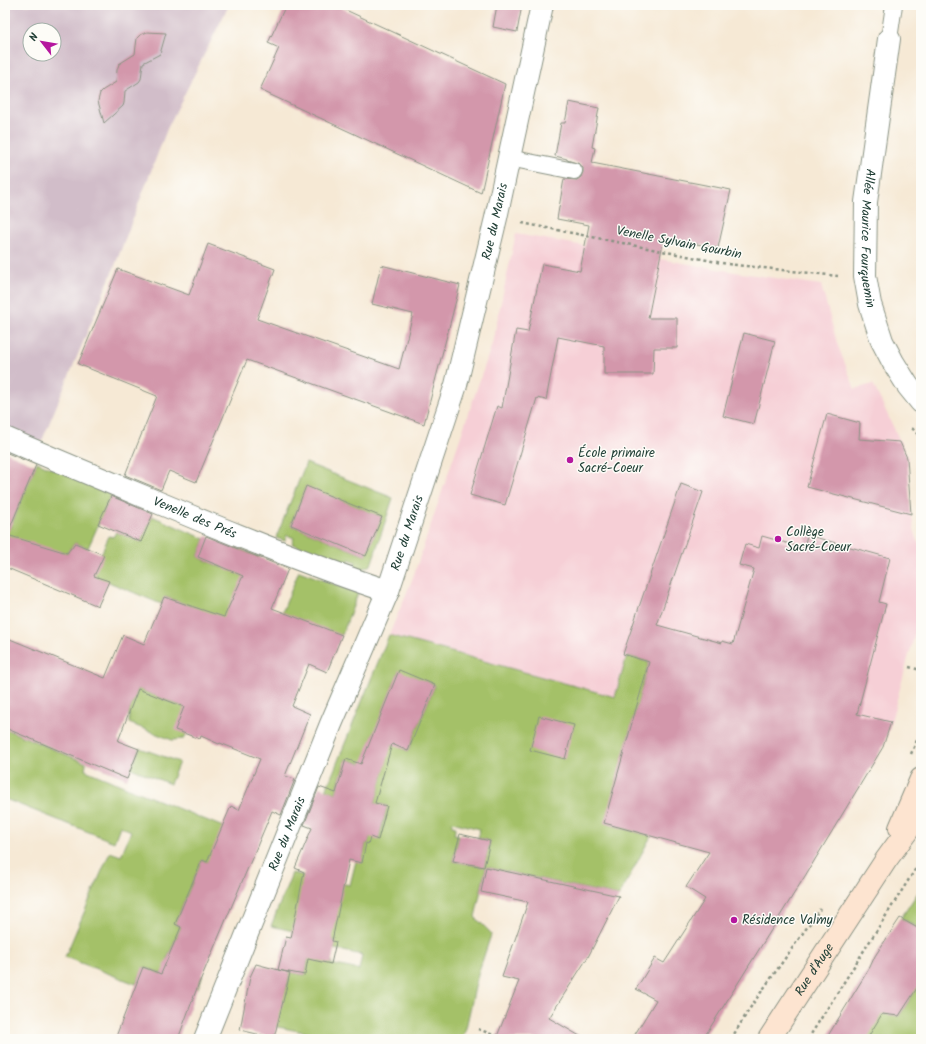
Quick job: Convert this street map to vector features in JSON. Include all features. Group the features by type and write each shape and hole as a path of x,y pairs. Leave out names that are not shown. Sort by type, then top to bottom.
{"main road":[{"name":"Rue d'Auge","path":"886,860 921,779"},
{"name":"Rue d'Auge","path":"769,1039 886,860 921,812"}],"street":[{"name":"Rue du Marais","path":"205,1039 331,724 388,591 456,385 509,158 542,5"},
{"name":"Allée Maurice Fourquemin","path":"889,39 866,202 865,276 870,304 882,341 904,380 921,402"},
{"name":"Venelle des Prés","path":"5,438 268,547 388,591"}],"lane":[{"path":"889,39 894,5"},
{"path":"509,158 574,171"}],"path":[{"name":"Venelle Sylvain Gourbin","path":"518,222 727,264 839,276"},
{"path":"909,667 921,670"},
{"path":"808,1039 921,860"},
{"path":"731,1039 752,1005 821,908"},
{"path":"478,1029 504,1039"}],"shaded area":[{"path":"5,5 229,5 167,129 114,268 41,443 5,435"},
{"path":"516,234 735,272 821,285 838,346 855,389 873,384 908,458 910,508 914,529 921,550 921,611 887,736 627,656 616,697 389,635 412,580 492,344"}],"green space":[{"path":"37,462 112,494 88,548 75,543 67,553 5,540 5,526 10,528"},
{"path":"306,463 393,498 371,565 359,570 354,568 356,562 349,559 347,565 292,544 294,538 287,535 285,541 276,538","holes":["306,487 382,517 366,556 291,525"]},
{"path":"152,516 205,539 198,557 223,568 233,546 260,557 247,587 223,620 165,597 161,604 92,575 109,536 113,537 116,532 141,542"},
{"path":"299,571 358,593 342,635 273,635"},
{"path":"389,635 615,697 627,656 649,662 605,823 651,836 619,896 486,867 475,917 490,932 491,935 478,974 466,1028 462,1039 324,1039 324,1036 268,1025 287,987 290,972 305,975 309,956 332,961 331,964 359,970 362,955 334,949 336,941 271,926 292,873 350,885 356,861 362,862 366,843 368,844 370,836 379,839 387,806 375,803 384,770 346,759 336,793 326,790","holes":["399,671 435,685 408,751 373,736","452,822 480,829 478,838 490,841 484,867 453,861 459,835 454,834 456,827 452,826"]},
{"path":"138,689 184,707 187,733 184,739 172,740 129,723 129,712"},
{"path":"5,729 86,763 85,770 240,834 207,862 202,860 175,924 181,927 167,959 203,975 198,988 144,967 136,984 65,957 110,852 121,856 131,831 120,826 114,842 5,799"},
{"path":"140,748 179,762 170,784 131,768"},
{"path":"921,888 921,930 901,918"},
{"path":"921,972 921,1039 867,1039 872,1012 899,1016 912,996"}],"building":[{"path":"286,5 335,5 505,84 481,193 260,90 279,48 268,43"},
{"path":"497,5 522,5 517,32 493,27"},
{"path":"147,32 166,33 160,54 143,63 141,79 125,91 123,106 104,123 98,101 100,93 116,82 119,64 135,54 137,38"},
{"path":"569,102 599,108 592,147 595,148 592,163 731,190 718,248 664,238 648,318 677,318 677,348 654,348 653,374 604,374 604,346 558,337 546,400 537,398 505,505 470,495 497,406 502,408 516,330 528,332 542,264 580,271 589,225 557,219 564,179 577,180 581,177 583,172 583,168 580,164 555,156 561,123 565,123"},
{"path":"208,244 275,269 257,319 399,369 413,314 372,304 381,265 460,285 424,424 247,360 196,482 169,471 161,490 125,475 157,396 78,364 118,269 189,295"},
{"path":"744,333 775,341 754,424 723,416"},
{"path":"827,414 860,423 859,439 900,442 907,458 911,514 807,487"},
{"path":"5,452 36,465 7,535 67,553 75,543 104,555 94,576 109,581 98,606 5,567"},
{"path":"681,484 703,492 657,625 722,643 722,641 733,644 754,569 739,565 745,544 759,548 762,536 804,548 807,535 890,558 879,602 886,604 857,714 891,722 883,747 805,876 703,1039 632,1039 656,1000 636,989 655,958 664,963 705,899 686,887 709,852 604,823 649,662 623,654"},
{"path":"306,486 382,517 366,556 291,525"},
{"path":"111,496 153,514 141,542 98,524"},
{"path":"206,536 288,569 272,608 342,635 327,672 309,664 292,706 310,714 285,776 295,779 281,815 272,811 197,988 178,1039 115,1039 143,967 161,974 181,927 175,924 202,860 207,862 231,806 239,810 260,759 201,736 200,739 175,730 184,707 138,689 118,741 139,749 127,779 5,728 5,637 105,678 123,635 144,644 164,597 224,617 243,576 198,557"},
{"path":"399,670 435,685 408,751 392,744 375,803 387,806 378,840 370,837 368,844 366,843 362,863 349,860 332,941 336,942 331,964 308,959 305,975 278,970 286,937 291,938 304,872 295,868 312,828 304,825 319,787 336,793 346,759 361,764"},
{"path":"539,716 574,725 565,759 530,750"},
{"path":"460,834 490,841 484,867 453,861"},
{"path":"486,867 619,896 588,957 549,1018 585,1039 496,1039 519,981 502,977 528,902 481,892"},
{"path":"900,918 921,930 921,982 899,1016 882,1014 867,1039 826,1039 870,967 875,956"},
{"path":"256,964 290,973 274,1038 240,1030 250,977"}],"place":[{"name":"École primaire Sacré-Coeur","path":"570,460"},
{"name":"Collège Sacré-Coeur","path":"778,539"},
{"name":"Résidence Valmy","path":"734,920"}]}
